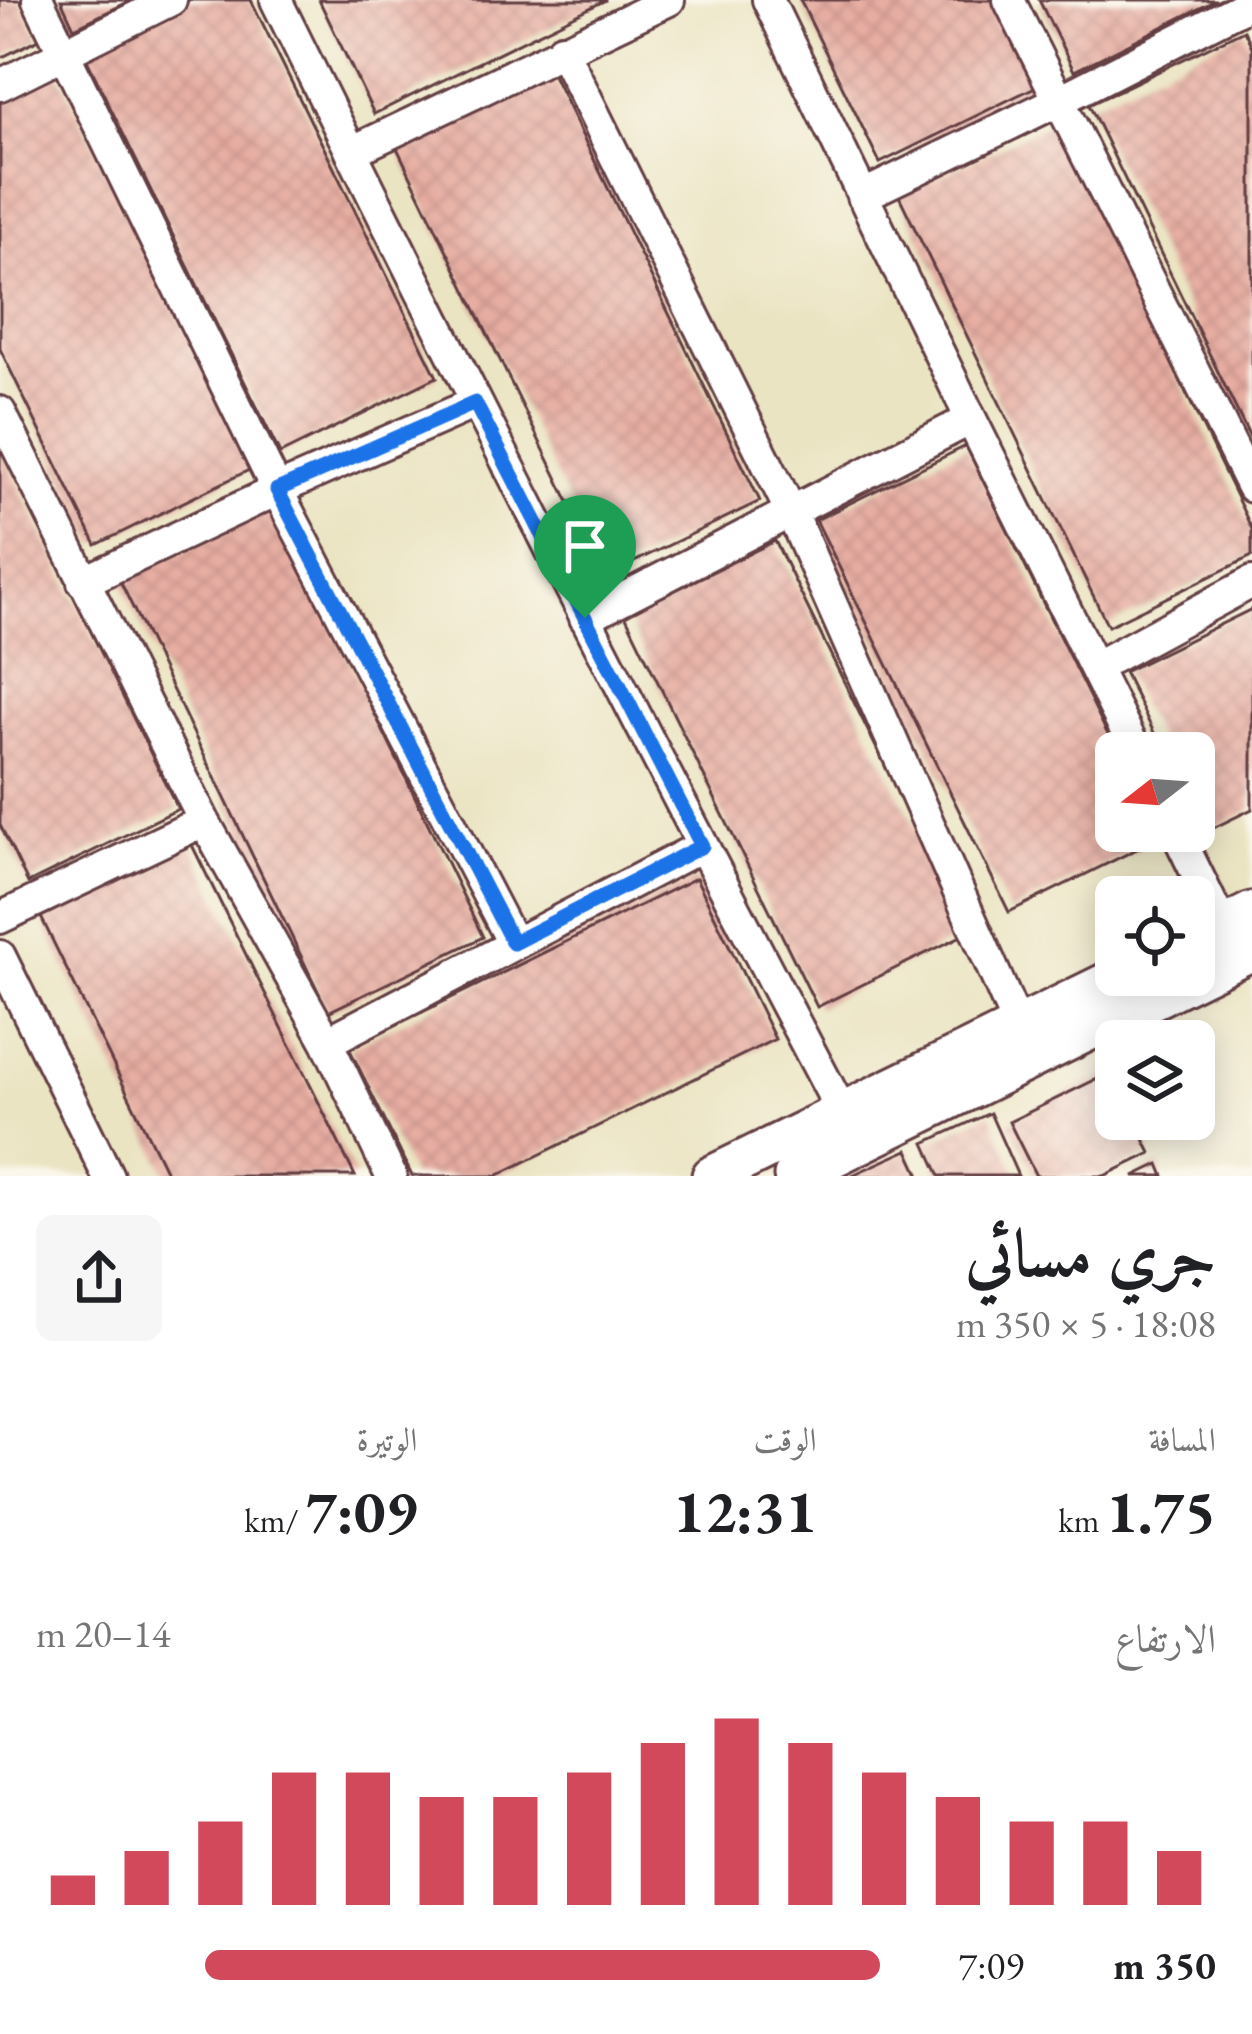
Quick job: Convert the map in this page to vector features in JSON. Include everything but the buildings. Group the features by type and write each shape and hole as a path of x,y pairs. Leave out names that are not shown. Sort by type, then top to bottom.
{"street":[{"path":"38,0 277,490 513,943"},
{"path":"0,85 171,0"},
{"path":"276,0 475,403 842,1112"},
{"path":"351,152 669,0"},
{"path":"768,0 1127,732"},
{"path":"1009,0 1252,487"},
{"path":"862,196 1252,2"},
{"path":"562,49 790,512 1018,1026"},
{"path":"83,582 475,403"},
{"path":"0,412 204,821 327,1042 392,1176"},
{"path":"585,618 971,419"},
{"path":"1095,667 1252,582"},
{"path":"0,918 204,821"},
{"path":"327,1042 702,846"},
{"path":"794,1176 1230,932 1186,852"},
{"path":"0,956 108,1176"},
{"path":"712,1176 1095,989"}],"route":[{"path":"475,403 585,618 702,846 513,943 277,490 475,403"}]}
